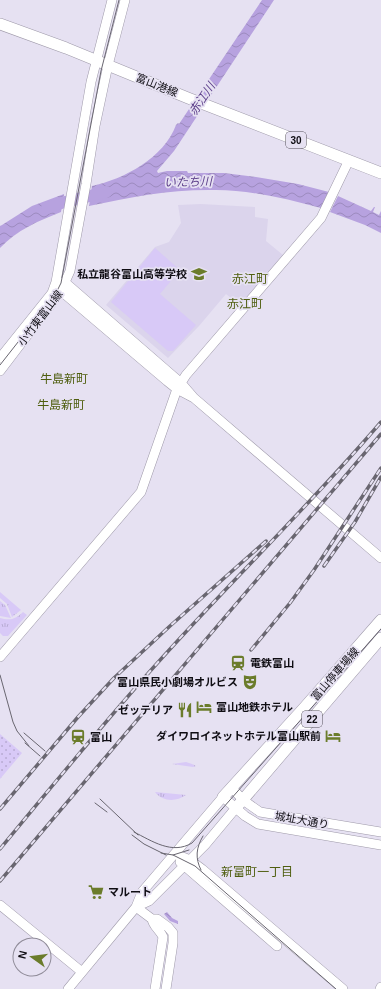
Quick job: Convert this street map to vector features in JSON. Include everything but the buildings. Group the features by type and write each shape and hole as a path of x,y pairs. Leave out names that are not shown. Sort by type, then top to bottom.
{"main road":[{"name":"富山港線","path":"0,24 381,173"},
{"name":"富山停車場線","path":"223,797 381,620"},
{"name":"富山停車場線","path":"235,809 381,638"}],"street":[{"name":"小竹東富山線","path":"0,358 52,293 61,286 67,217 72,187 96,61 112,0"},
{"name":"小竹東富山線","path":"0,371 61,286 70,271 95,126 108,65 125,0"},
{"path":"0,657 141,492 179,386 186,375 316,224 324,212 349,160"},
{"path":"61,286 381,558"},
{"name":"城址大通り","path":"232,788 243,800 260,812 381,832"},
{"path":"68,989 136,907 142,892 223,797 235,809 248,819 258,824 381,845"},
{"path":"136,907 149,901 205,845 235,809"},
{"path":"175,854 277,946"},
{"path":"186,863 208,874 343,989"},
{"path":"0,905 82,972"},
{"path":"136,907 152,919 156,918 173,933 174,937 166,989"},
{"path":"152,919 153,924 160,930 164,937 155,989"}],"shaded area":[{"name":"私立龍谷富山高等学校","path":"201,204 255,207 255,217 268,219 266,241 283,255 241,304 237,303 226,294 199,326 168,358 106,305 155,247 169,242 181,223 178,205"}],"green space":[{"path":"155,248 180,270 160,294 196,325 173,351 168,351 111,302"},
{"path":"0,592 21,610 12,617 7,604 0,598"},
{"path":"0,601 5,605 11,618 0,616"},
{"path":"23,612 27,615 8,636 3,636 0,633 0,618 13,619"},
{"path":"0,734 22,753 0,779"},
{"path":"186,762 196,766 193,767 172,764"},
{"path":"155,792 186,795 178,799 170,800 162,798"}],"water":[{"name":"いたち川","path":"262,0 274,0 174,151 157,171 158,173 167,171 187,171 188,173 224,173 298,184 329,192 321,208 282,198 229,190 168,192 89,206 92,186 117,178 142,165 153,157 162,147"},
{"path":"64,194 61,212 21,231 0,248 0,226 32,206"},
{"path":"338,196 371,211 375,207 373,212 379,215 381,211 381,233 365,225 330,212"},
{"path":"167,912 172,918 178,921 178,924 170,921 164,914"}],"waterway":[{"name":"いたち川","path":"47,208 106,192"}],"tram line":[{"path":"0,365 55,295 61,283 101,71 119,0"},
{"path":"134,832 155,843 170,847 177,848 192,843 381,629"},
{"path":"0,675 13,722 17,731 29,746"},
{"path":"24,733 45,751"},
{"path":"25,743 40,756"},
{"path":"100,799 138,835"},
{"path":"95,803 107,812"},
{"path":"132,835 144,844 166,855"},
{"path":"201,870 197,853 203,836"},
{"path":"161,853 173,855 189,850"},
{"path":"173,855 195,866 336,989"}],"railway":[{"path":"0,849 99,729 140,682 300,512 381,422"},
{"path":"0,881 381,434"},
{"path":"251,650 290,603 314,570 381,468"},
{"path":"324,566 355,522 381,477"},
{"path":"0,809 78,717 114,678 266,541"}],"place":[{"name":"私立龍谷富山高等学校","path":"199,274"},
{"name":"電鉄富山","path":"238,663"},
{"name":"富山県民小劇場オルビス","path":"250,682"},
{"name":"富山地鉄ホテル","path":"204,707"},
{"name":"ゼッテリア","path":"185,710"},
{"name":"ダイワロイネットホテル富山駅前","path":"333,736"},
{"name":"富山","path":"78,737"},
{"name":"マルート","path":"96,892"}],"district":[{"name":"赤江町","path":"250,279"},
{"name":"赤江町","path":"245,304"},
{"name":"牛島新町","path":"64,379"},
{"name":"牛島新町","path":"61,405"},
{"name":"新富町一丁目","path":"257,872"}],"water label":[{"name":"赤江川","path":"202,99"}]}
